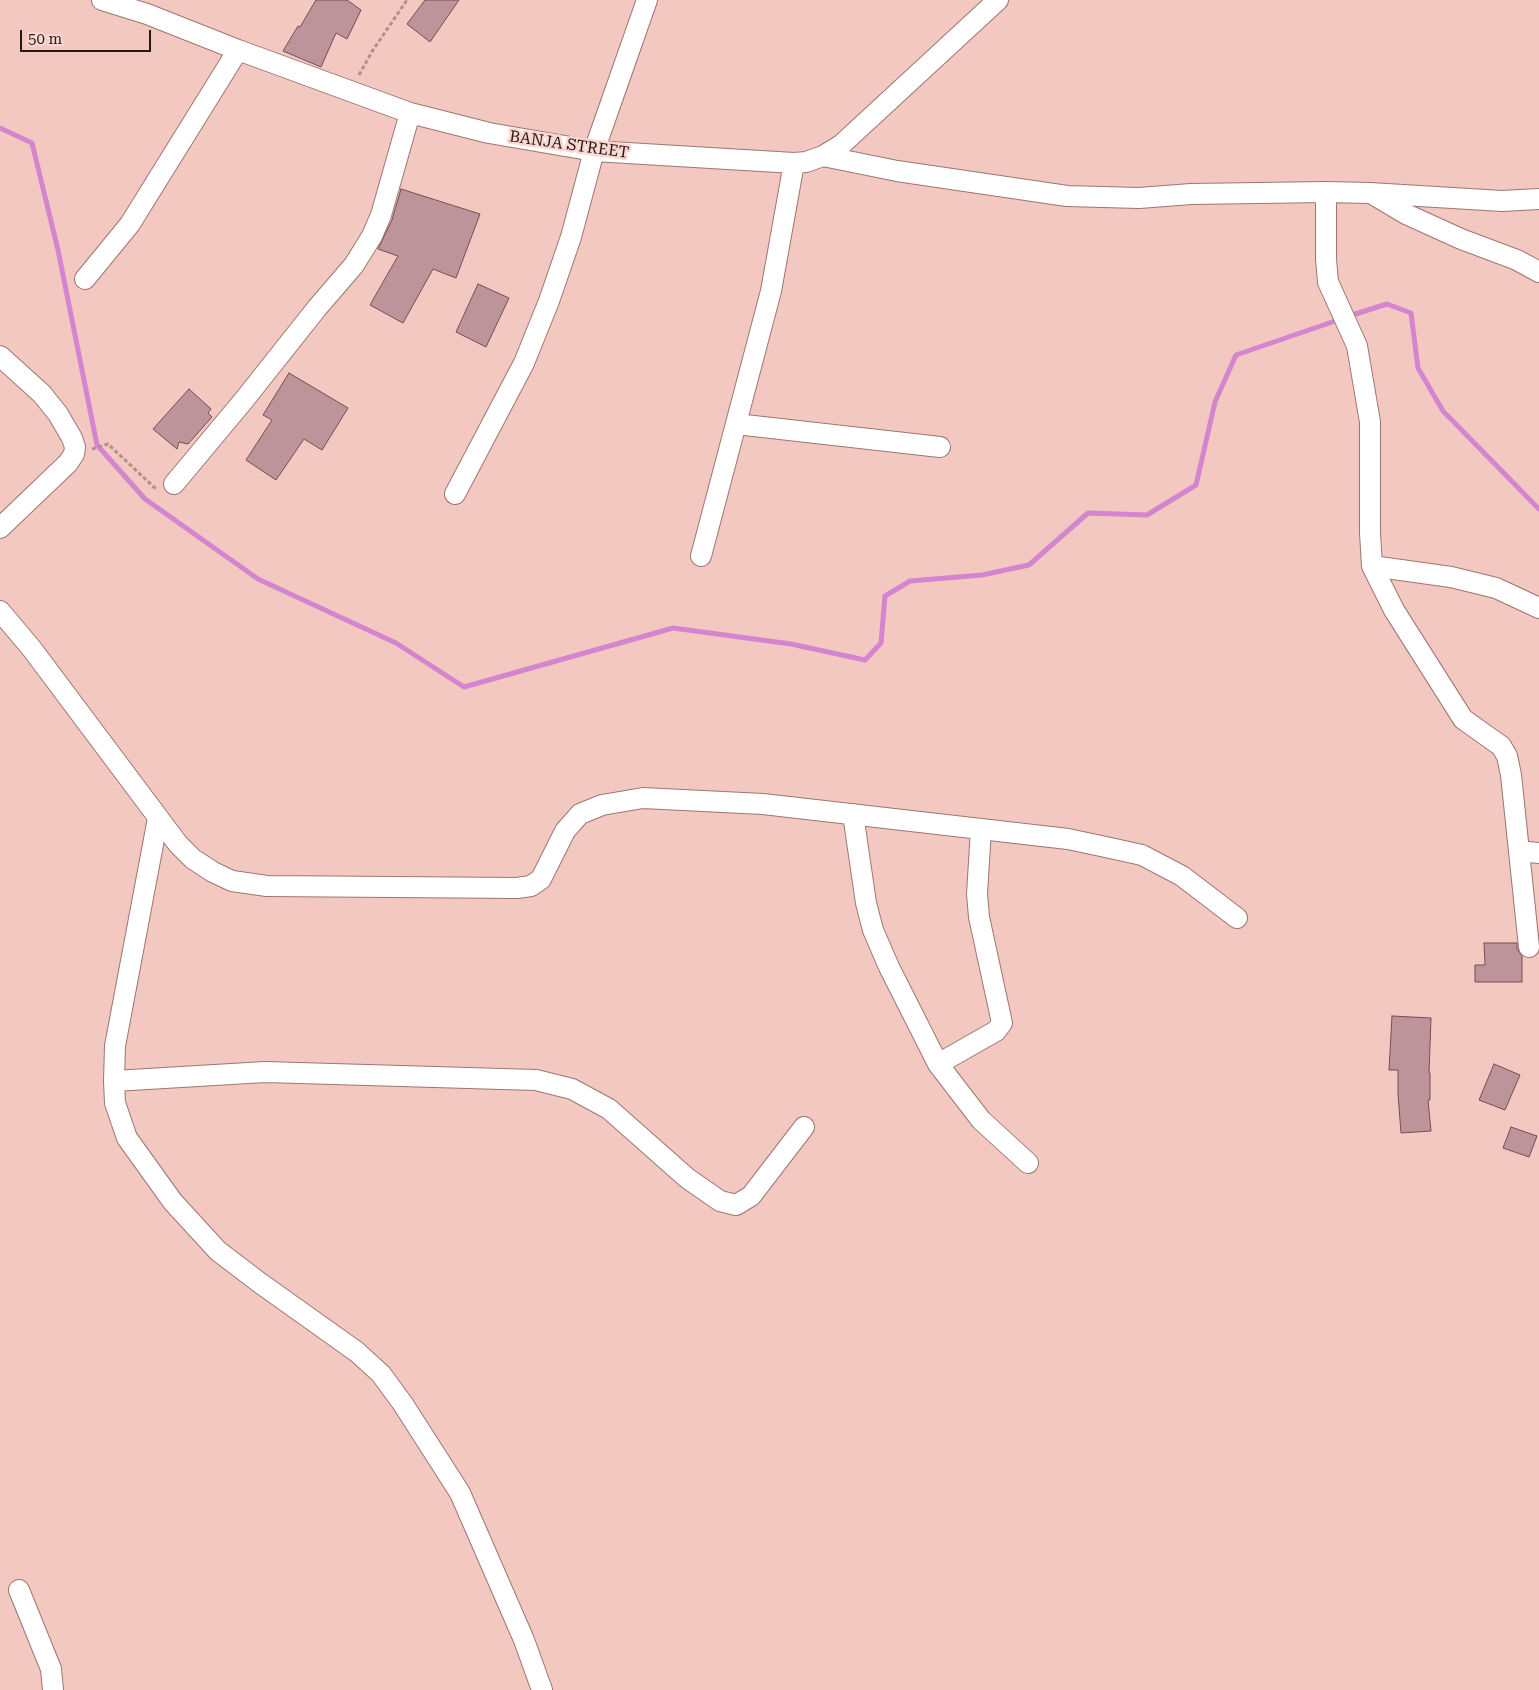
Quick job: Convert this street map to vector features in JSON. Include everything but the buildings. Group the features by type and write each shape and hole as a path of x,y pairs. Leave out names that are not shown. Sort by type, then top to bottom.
{"street":[{"name":"BANJA STREET","path":"102,0 147,14 238,50 410,113 489,133 594,151 794,163 806,162 823,156 841,145 998,0"},
{"path":"455,494 524,363 542,318 571,237 594,151 648,0"},
{"path":"85,279 130,224 238,50"},
{"path":"174,484 354,265 372,236 381,215 410,113"},
{"path":"823,156 897,171 1068,196 1139,198 1192,194 1326,192 1502,201 1539,199"},
{"path":"701,556 771,291 794,163"},
{"path":"1326,192 1328,282 1357,346 1370,422 1370,533 1372,566 1394,610 1464,719 1501,746 1507,756 1529,947"},
{"path":"1370,193 1406,214 1461,239 1517,260 1539,272"},
{"path":"0,356 42,394 58,414 72,438 74,447 74,454 68,463 0,528"},
{"path":"736,424 940,447"},
{"path":"1372,566 1451,577 1496,588 1539,608"},
{"path":"0,611 32,649 178,844 193,859 212,872 232,881 267,886 517,888 532,886 541,879 565,831 580,814 602,805 643,798 764,804 1068,839 1142,855 1182,876 1237,918"},
{"path":"853,814 866,903 873,930 889,967 938,1064 981,1120 1028,1163"},
{"path":"158,818 150,869 128,971 115,1046 115,1103 127,1138 173,1202 218,1251 357,1352 381,1374 403,1404 460,1493 524,1640 542,1690"},
{"path":"938,1064 996,1031 1002,1023 979,917 977,894 980,829"},
{"path":"1519,851 1539,854"},
{"path":"114,1081 265,1072 536,1080 572,1089 609,1109 687,1178 720,1201 736,1205 751,1196 804,1126"},
{"path":"19,1590 51,1669 53,1690"}],"path":[{"path":"350,91 373,50 407,0"},
{"path":"86,451 108,444 164,496 174,484"}],"waterway":[{"path":"0,128 32,143 58,250 97,445 145,499 258,579 396,643 464,687 673,628 791,644 865,660 881,643 885,596 910,581 982,575 1029,565 1088,513 1147,515 1196,485 1215,402 1236,355 1341,319"},
{"path":"1349,316 1387,304 1411,313 1418,368 1443,411 1539,509"}]}
